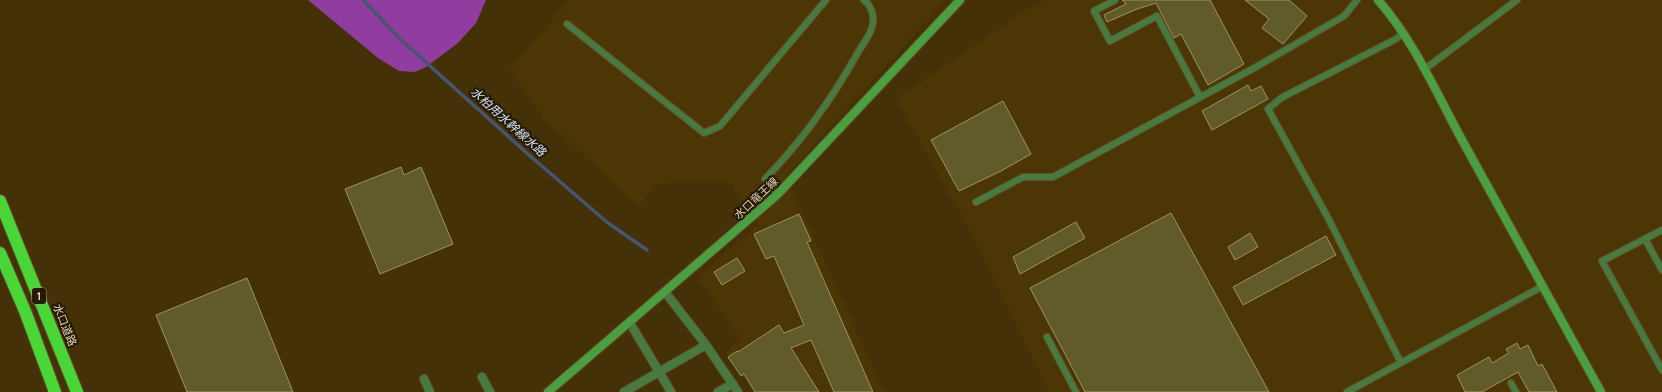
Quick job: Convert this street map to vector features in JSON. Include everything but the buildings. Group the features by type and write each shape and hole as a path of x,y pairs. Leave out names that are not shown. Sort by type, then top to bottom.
{"highway":[{"name":"水口道路","path":"0,201 77,392"},
{"name":"1","path":"0,253 25,311 55,392"}],"main road":[{"name":"水口竜王線","path":"548,392 777,195 960,0"},
{"path":"1378,0 1403,33 1424,69 1601,392"}],"street":[{"path":"665,292 706,344 738,392"},
{"path":"630,323 671,392"},
{"path":"624,392 706,344"},
{"path":"482,377 490,392"},
{"path":"424,379 430,392"},
{"path":"718,392 732,384"}],"lane":[{"path":"566,24 704,133 720,126 826,0"},
{"path":"777,195 765,179 791,152 808,128 851,65 872,27 874,14 867,2 864,0"},
{"path":"1115,0 1094,11 1110,41 1157,16 1200,97"},
{"path":"976,202 1023,177 1053,177 1344,16 1357,0"},
{"path":"1424,69 1517,0"},
{"path":"1401,362 1328,216 1268,109 1281,98 1396,39 1403,33"},
{"path":"1662,230 1602,261 1662,370"},
{"path":"1645,239 1662,270"},
{"path":"1347,392 1543,286"},
{"path":"1047,337 1076,392"},
{"path":"1511,382 1516,392"}],"shaded area":[{"path":"308,0 486,0 476,23 458,43 426,67 415,72 399,71 378,58"},
{"path":"569,0 946,0 786,176 884,392 754,392 726,352 740,339 698,277 759,224 730,183 692,181 657,184 639,206 544,119 509,70"},
{"path":"1044,0 1662,0 1662,392 1049,392 969,229 896,98 1031,7"}],"waterway":[{"name":"水柏用水幹線水路","path":"363,0 400,39 529,155 608,223 647,250"}]}
